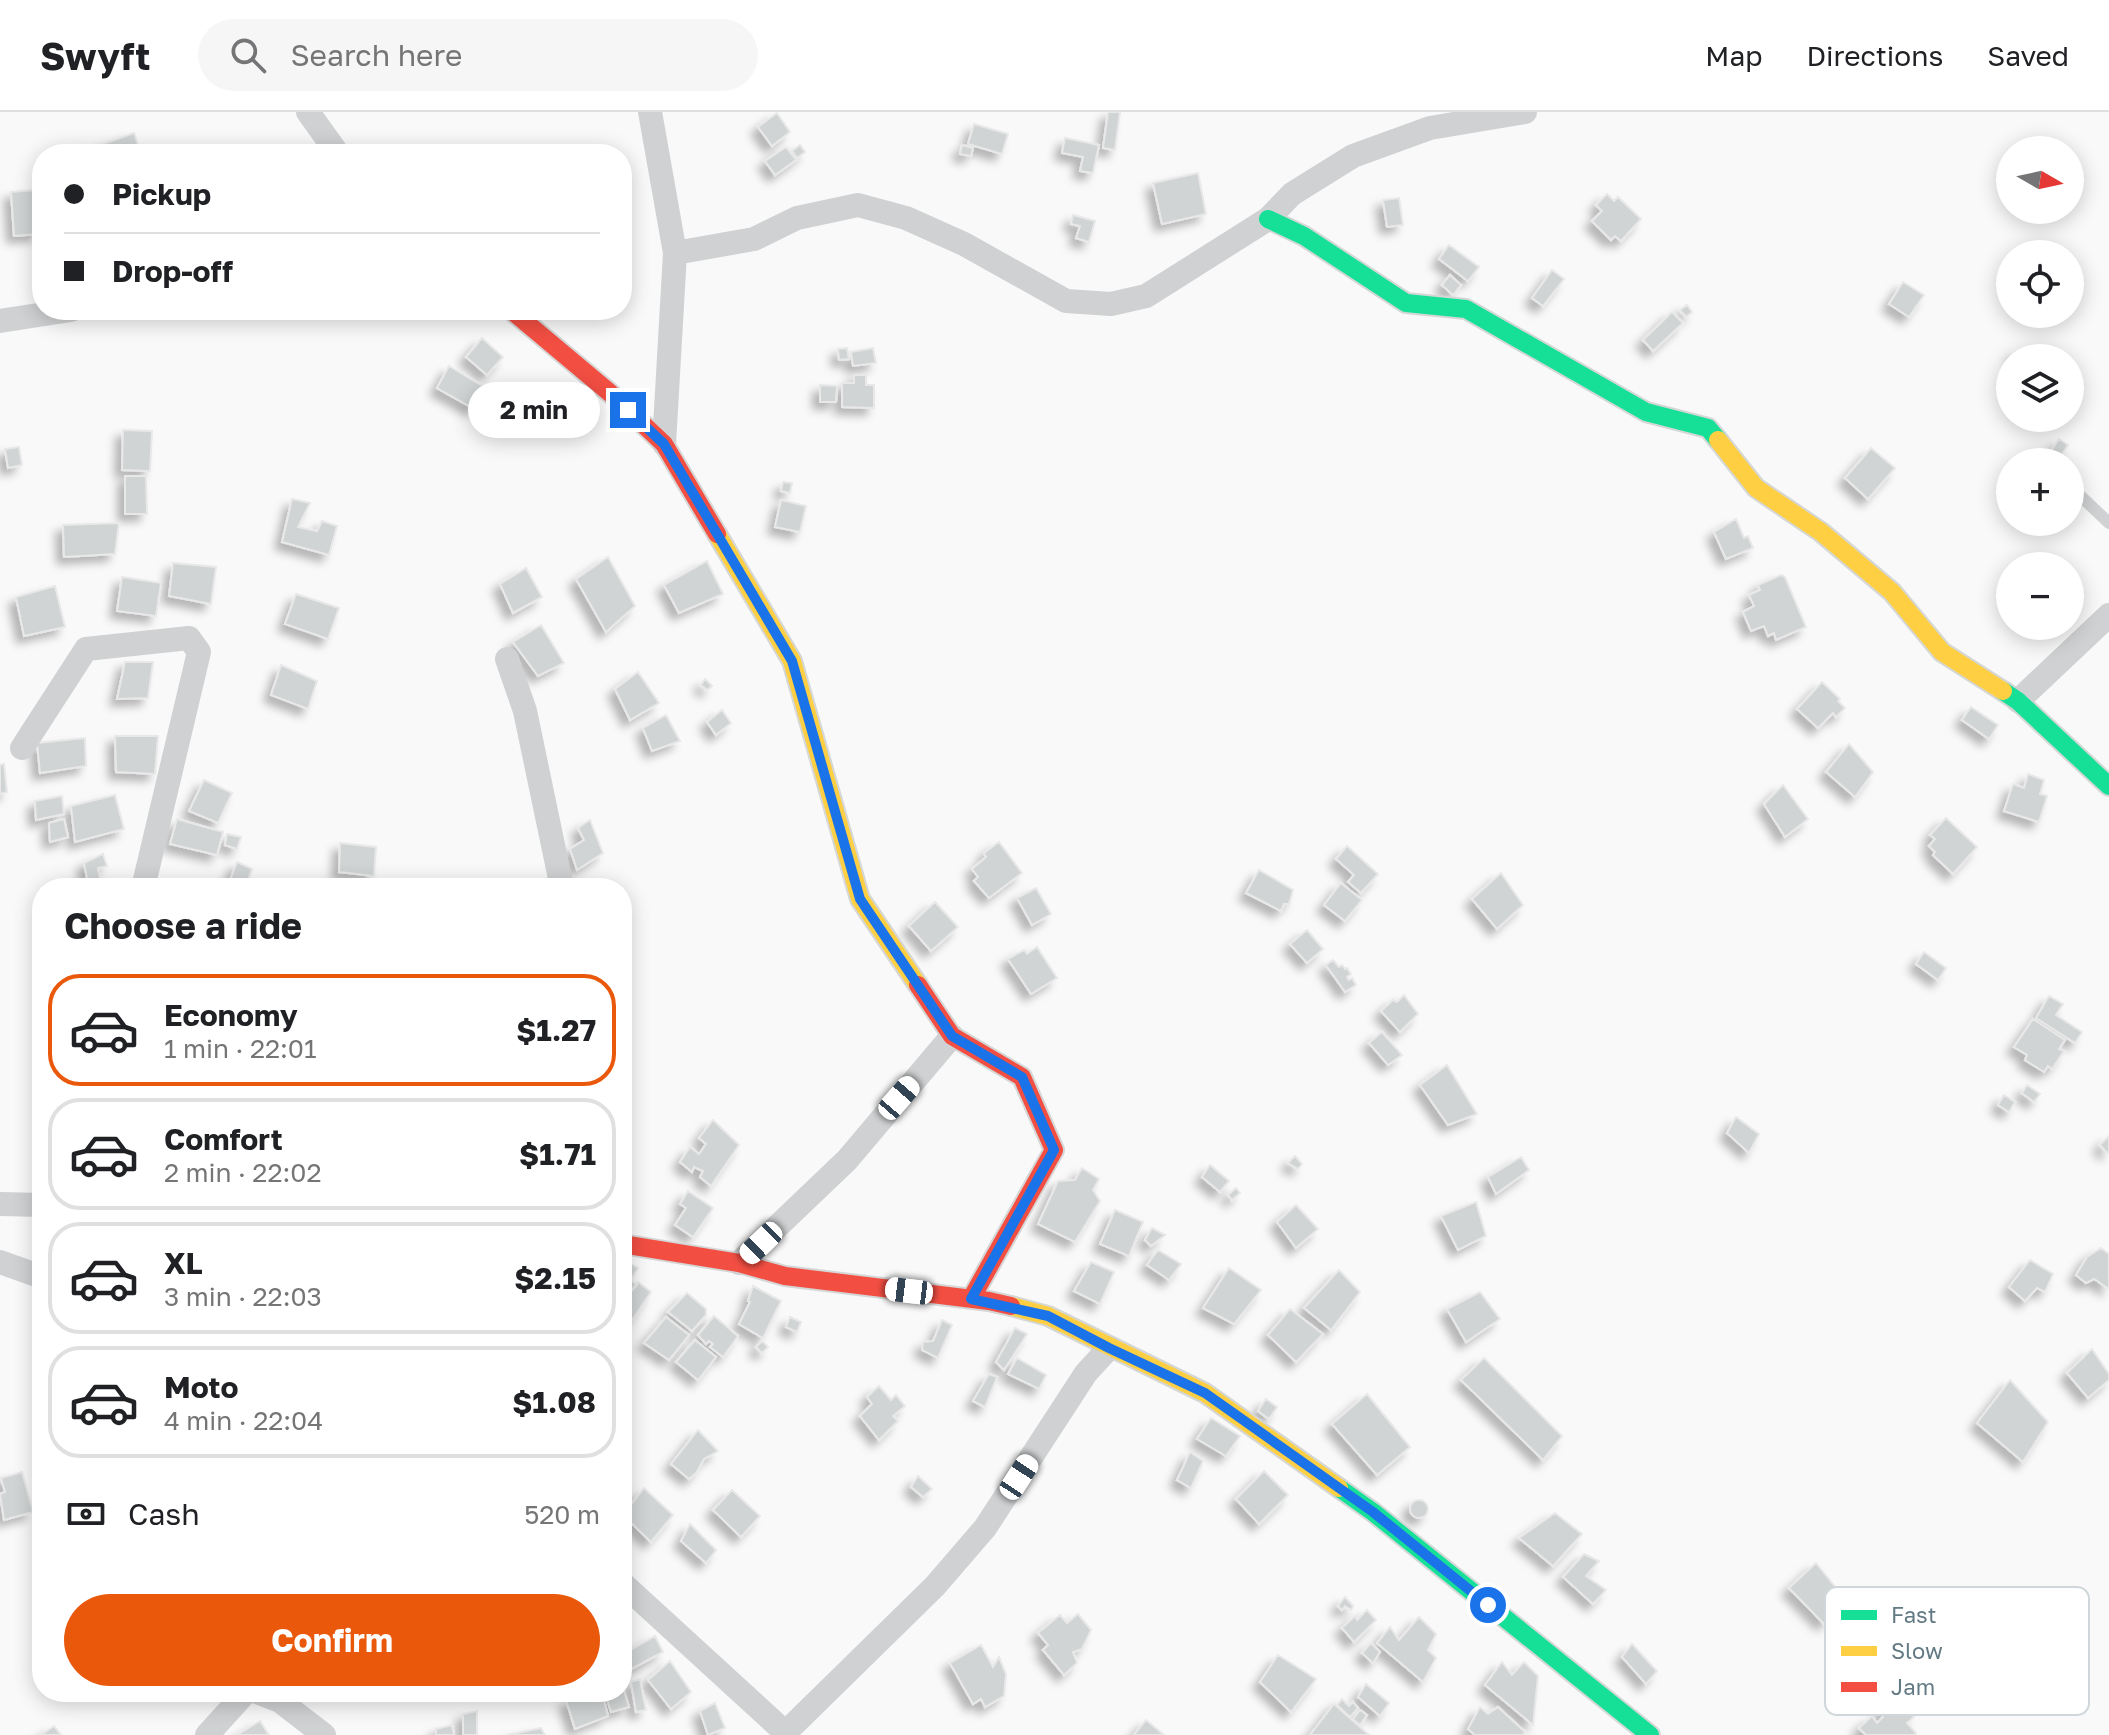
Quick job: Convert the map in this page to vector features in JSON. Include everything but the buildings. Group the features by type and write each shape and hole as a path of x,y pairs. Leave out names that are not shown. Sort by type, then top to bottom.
{"street":[{"path":"308,112 331,144"},
{"path":"650,112 675,253 664,444"},
{"path":"675,253 754,239 797,218 858,205 906,218 964,244 1066,301 1111,304 1146,296 1268,219 1292,194 1353,156 1430,128 1525,112"},
{"path":"1268,219 1304,236 1406,303 1466,309 1646,412 1708,428 1756,488 1821,532 1892,592 1942,652 2018,701 2109,786"},
{"path":"0,321 32,316"},
{"path":"523,320 610,393 664,444 792,661 860,899 952,1036 1022,1077 1054,1150 971,1299"},
{"path":"2018,701 2109,615"},
{"path":"22,748 86,649 189,638 199,652 145,878"},
{"path":"507,659 525,711 560,878"},
{"path":"739,1263 847,1160 952,1036"},
{"path":"0,1204 32,1205"},
{"path":"632,1246 739,1263 785,1276 971,1299 1048,1316 1205,1393 1373,1512 1650,1735"},
{"path":"0,1262 32,1273"},
{"path":"632,1592 787,1734 935,1586 985,1528 1086,1373 1109,1348"},
{"path":"207,1735 237,1702"},
{"path":"281,1702 324,1735"}],"lane":[{"path":"2084,499 2109,523"}],"traffic: fast":[{"path":"1268,219 1304,236 1406,303 1466,309 1646,412 1708,428 1718,440"},
{"path":"2003,691 2018,701 2109,786"},
{"path":"1339,1488 1650,1735"}],"traffic: slow":[{"path":"1718,440 1756,488 1821,532 1892,592 1942,652 2003,691"},
{"path":"717,534 792,661 860,899 918,985"},
{"path":"1011,1306 1048,1316 1205,1393 1339,1488"}],"traffic: jam":[{"path":"523,320 610,393 664,444 717,534"},
{"path":"918,985 952,1036 1022,1077 1054,1150 971,1299"},
{"path":"632,1246 739,1263 785,1276 1011,1306"}],"route":[{"path":"628,410 664,444 792,661 860,899 952,1036 1022,1077 1054,1150 971,1299 1048,1316 1205,1393 1373,1512 1488,1605"}]}
